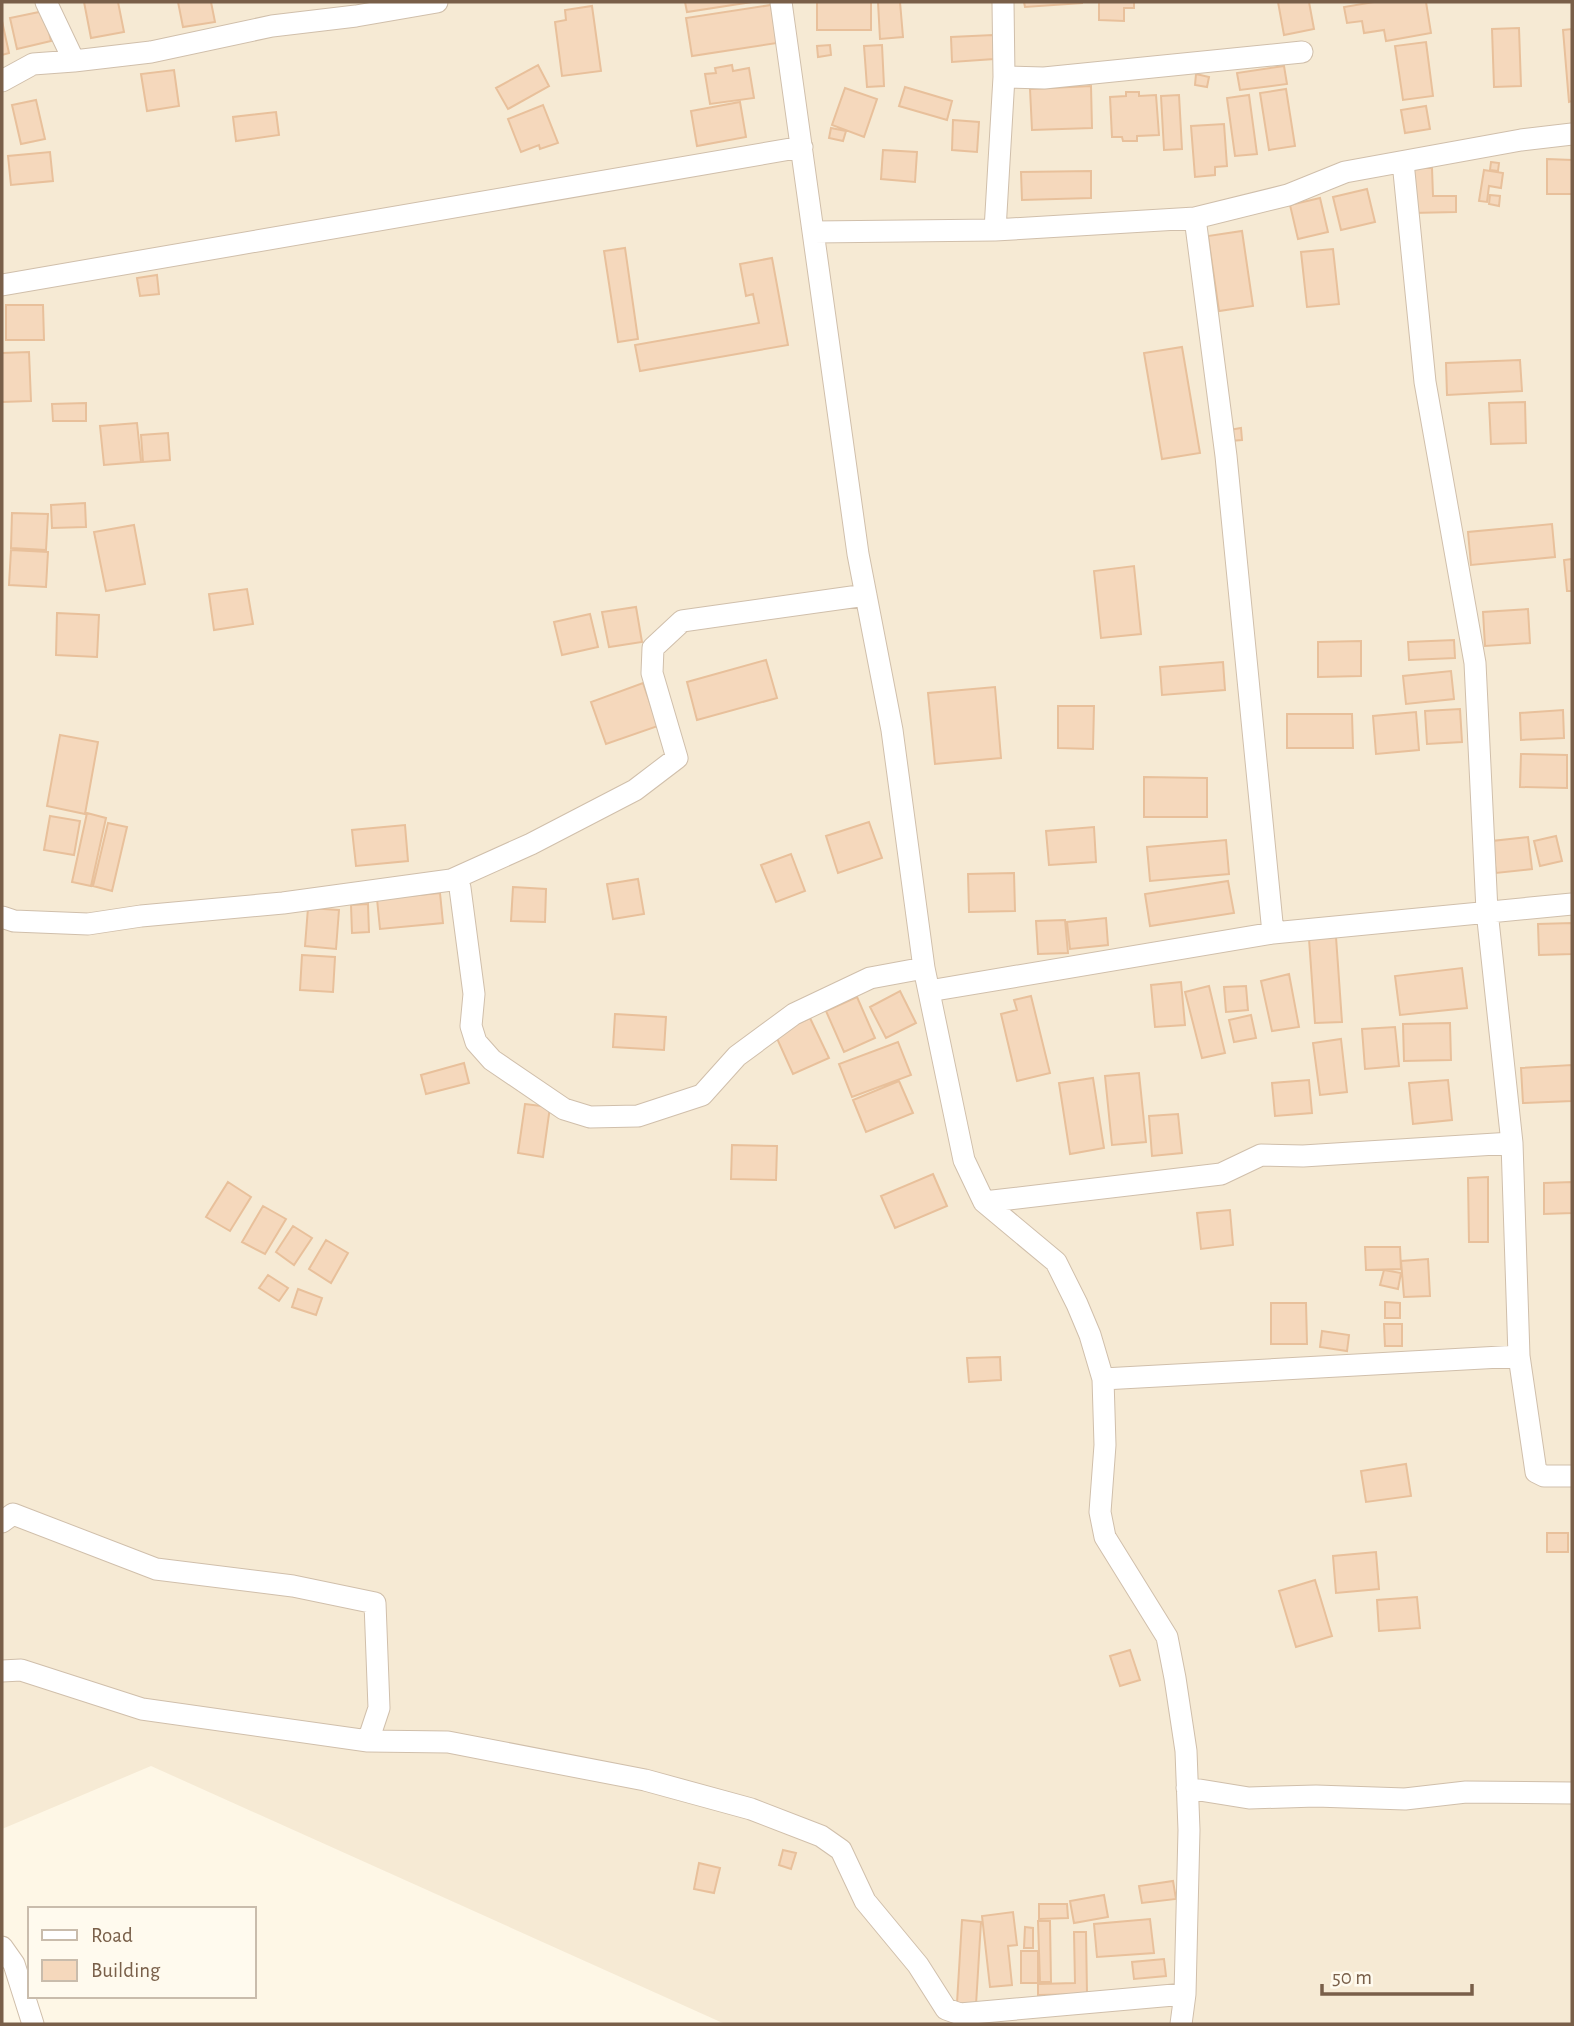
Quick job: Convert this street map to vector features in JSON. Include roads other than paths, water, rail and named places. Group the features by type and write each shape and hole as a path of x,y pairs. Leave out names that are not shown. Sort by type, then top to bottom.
{"street":[{"path":"46,2 74,61"},
{"path":"2,81 33,64 151,52 272,26 356,16 437,2"},
{"path":"781,2 858,554 892,730 924,968 964,1160 984,1202 1056,1262 1077,1304 1090,1335 1102,1379 1105,1445 1100,1511 1105,1538 1167,1637 1186,1751 1189,1830 1185,1994 1181,2024"},
{"path":"995,230 1004,77 1003,2"},
{"path":"1004,77 1044,78 1302,52"},
{"path":"814,232 995,230 1195,218 1288,195 1345,172 1521,140 1572,134"},
{"path":"2,285 802,147"},
{"path":"1403,162 1425,382 1475,663 1487,911 1512,1143 1519,1356 1536,1472 1544,1476 1572,1476"},
{"path":"1195,218 1226,456 1273,933"},
{"path":"2,917 14,921 88,924 141,916 283,903 451,880 531,844 635,790 677,758 652,673 653,648 682,621 866,595"},
{"path":"451,880 457,882 460,888 474,994 471,1026 477,1042 492,1060 564,1109 590,1117 638,1116 702,1095 737,1056 794,1014 870,978 924,968"},
{"path":"929,990 1273,933 1572,904"},
{"path":"984,1202 1221,1174 1261,1156 1303,1156 1512,1143"},
{"path":"1102,1379 1519,1356"},
{"path":"2,1521 13,1514 156,1569 293,1586 375,1603 379,1708 368,1741"},
{"path":"2,1671 21,1670 142,1709 368,1741 448,1742 645,1780 751,1809 821,1836 841,1850 866,1901 918,1965 946,2009 960,2014 1185,1994"},
{"path":"1187,1788 1249,1798 1316,1796 1405,1799 1466,1792 1572,1793"},
{"path":"2,1947 14,1964 33,2024"}]}
